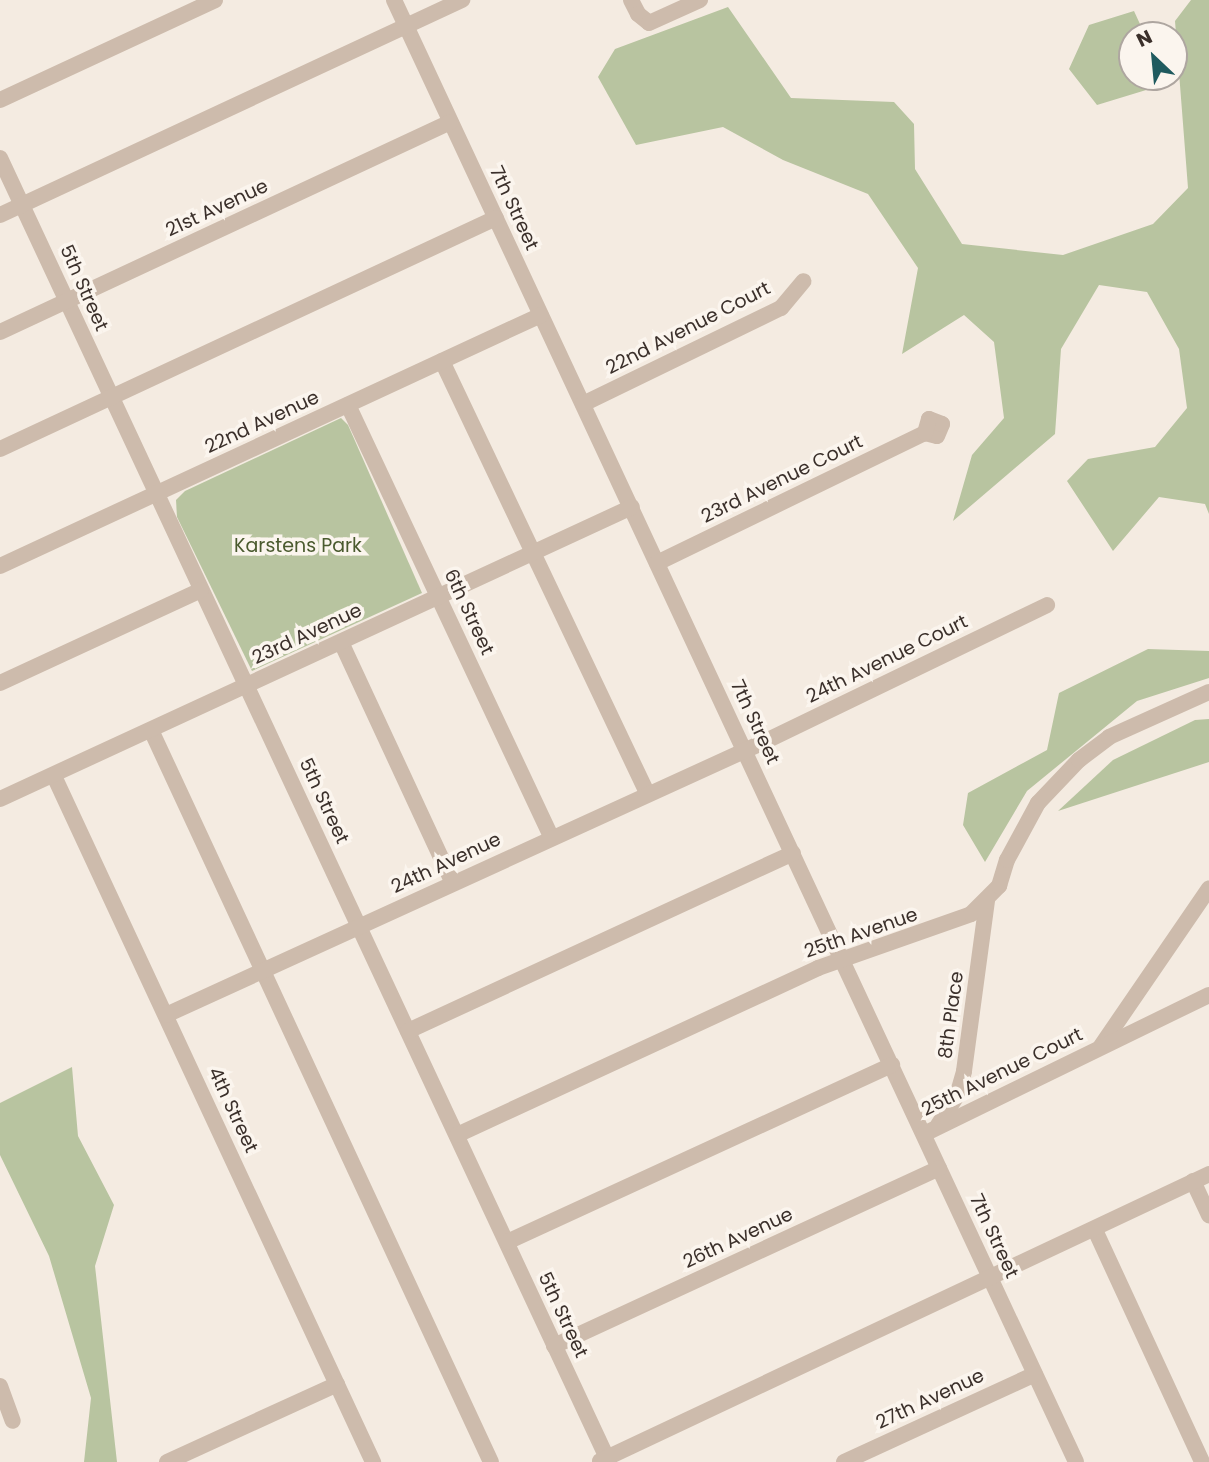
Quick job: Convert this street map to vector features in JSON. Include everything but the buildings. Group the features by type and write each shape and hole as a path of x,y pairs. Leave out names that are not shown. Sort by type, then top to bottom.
{"street":[{"path":"0,100 215,0"},
{"name":"7th Street","path":"394,0 892,1065 930,1131 940,1168 1076,1462"},
{"path":"0,215 462,0"},
{"path":"631,0 638,15 649,23 700,0"},
{"name":"21st Avenue","path":"0,332 451,122"},
{"name":"5th Street","path":"0,158 155,495 507,1242 605,1461"},
{"path":"0,449 496,218"},
{"name":"22nd Avenue Court","path":"583,404 781,308 804,281"},
{"name":"22nd Avenue","path":"0,566 541,315"},
{"path":"442,361 647,793"},
{"name":"6th Street","path":"348,405 551,837"},
{"name":"23rd Avenue Court","path":"657,563 925,433"},
{"name":"23rd Avenue","path":"0,799 632,507"},
{"path":"0,683 201,590"},
{"name":"24th Avenue Court","path":"744,750 1047,605"},
{"path":"341,642 453,883"},
{"path":"987,901 1038,803 1079,760 1108,737 1209,692"},
{"path":"151,730 491,1462"},
{"name":"24th Avenue","path":"166,1015 744,750"},
{"name":"4th Street","path":"54,776 373,1462"},
{"path":"408,1031 793,853"},
{"name":"25th Avenue Court","path":"1100,1048 1209,888"},
{"name":"25th Avenue","path":"457,1135 843,960 954,922 987,901"},
{"name":"8th Place","path":"930,1131 957,1096 964,1071 987,901"},
{"name":"25th Avenue Court","path":"930,1131 1209,995"},
{"path":"507,1242 892,1065"},
{"name":"26th Avenue","path":"554,1346 940,1168"},
{"path":"605,1461 1209,1174"},
{"path":"1193,1181 1209,1216"},
{"path":"1095,1230 1202,1462"},
{"name":"27th Avenue","path":"844,1462 1035,1374"},
{"path":"167,1462 337,1384"},
{"path":"0,1386 13,1421"}],"green space":[{"path":"1191,0 1209,0 1209,514 1205,504 1159,497 1113,551 1067,481 1088,459 1155,447 1187,408 1179,349 1147,292 1099,285 1061,349 1055,434 953,521 972,455 1004,418 994,342 964,315 902,354 918,268 868,194 783,160 723,127 636,145 598,77 615,49 728,7 791,98 894,102 914,124 915,169 962,244 1063,255 1153,224 1188,188 1180,91 1188,91 1188,21 1175,21"},
{"path":"1134,11 1139,21 1118,21 1118,91 1143,91 1097,105 1069,69 1089,25"},
{"name":"Karstens Park","path":"341,418 348,425 422,593 252,671 177,517 176,500 185,491"},
{"path":"1148,649 1209,651 1209,678 1137,701 1027,791 985,862 963,825 968,793 1047,750 1059,693"},
{"path":"1209,719 1209,762 1058,811 1113,760 1195,720"},
{"path":"72,1067 78,1136 114,1205 95,1266 117,1462 84,1462 91,1398 49,1256 0,1155 0,1103"}]}
